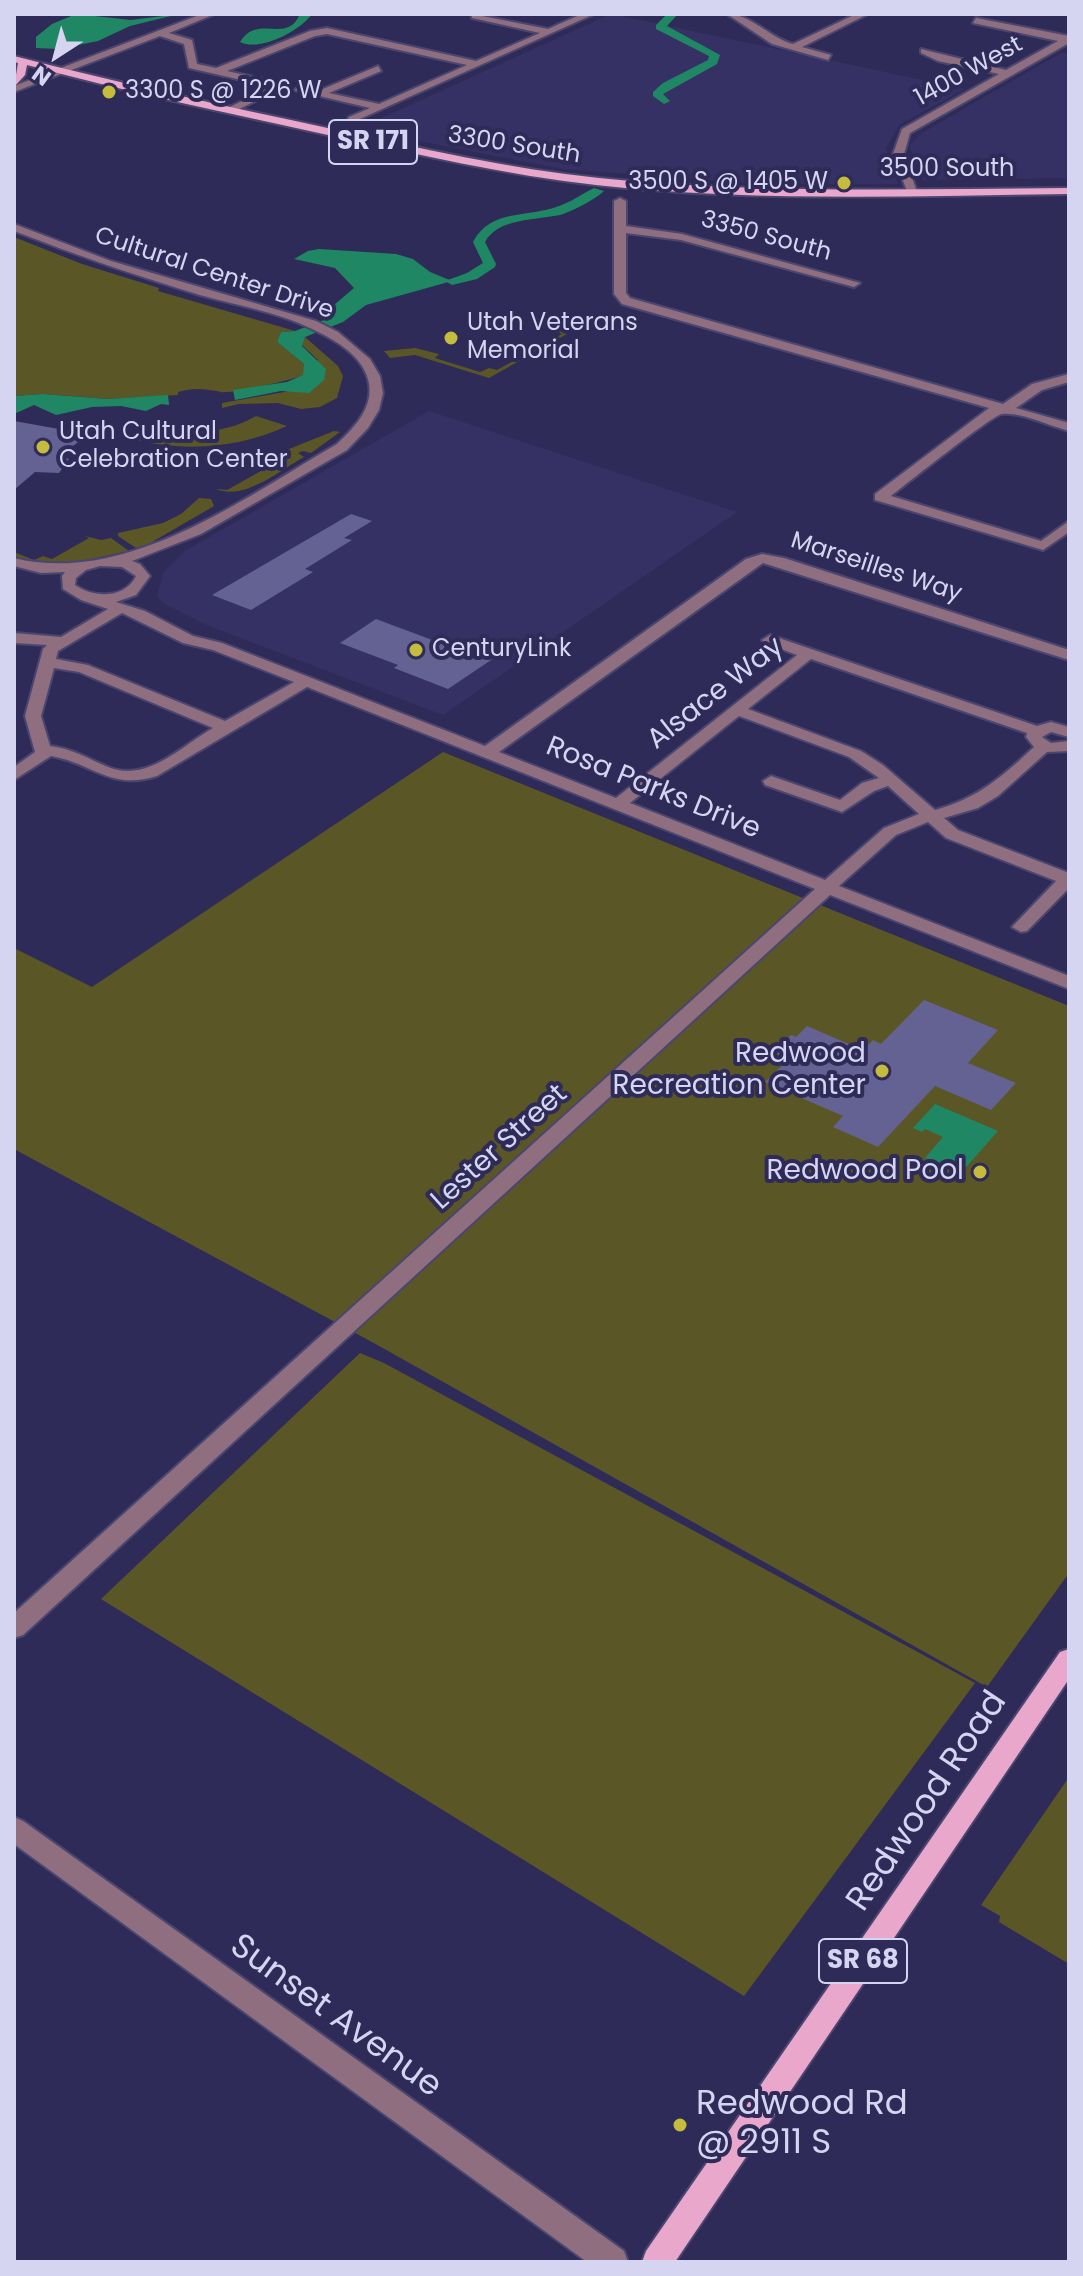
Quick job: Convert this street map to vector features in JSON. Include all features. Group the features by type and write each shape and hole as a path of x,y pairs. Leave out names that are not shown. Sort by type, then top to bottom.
{"main road":[{"name":"3300 South","path":"18,60 234,112 475,163 634,185"},
{"path":"14,87 20,75 18,60"},
{"name":"3500 South","path":"634,185 789,193 1069,191"},
{"name":"Redwood Road","path":"657,2262 1069,1659"}],"street":[{"path":"14,87 210,14"},
{"path":"353,119 586,14"},
{"path":"732,14 764,36 792,48 828,57"},
{"path":"792,48 863,14"},
{"path":"989,14 976,21 1069,40"},
{"path":"475,16 550,32"},
{"path":"216,72 313,33 337,32 478,64"},
{"path":"159,33 189,42 192,66 381,107"},
{"name":"1400 West","path":"912,192 896,154 906,131 1069,40"},
{"path":"924,51 941,59 1007,73"},
{"path":"319,94 378,69"},
{"path":"234,112 283,87"},
{"path":"620,201 620,294 633,304 1069,427"},
{"name":"Cultural Center Drive","path":"14,227 119,267 318,327 355,349 373,371 377,397 368,420 353,438 330,455 196,531 171,539 149,552 81,567"},
{"name":"3350 South","path":"620,229 682,237 854,283"},
{"path":"1005,409 1037,387 1069,378"},
{"path":"1005,409 1006,417 994,426 960,438 880,497 1043,546 1069,525"},
{"name":"Cultural Center Drive","path":"149,575 196,531"},
{"name":"Marseilles Way","path":"486,753 751,562 762,558 1069,655"},
{"path":"14,562 41,569 81,567"},
{"name":"Rosa Parks Drive","path":"110,562 136,567 149,575 149,604 202,633 217,646"},
{"path":"81,567 67,581 79,594 116,596 149,575"},
{"name":"Rosa Parks Drive","path":"14,572 37,575 79,594 122,607 188,640 217,646 1069,983"},
{"path":"45,750 33,716 51,649 122,607"},
{"path":"14,638 60,641"},
{"name":"Alsace Way","path":"770,640 1040,738"},
{"name":"Alsace Way","path":"617,805 809,653"},
{"path":"48,662 83,668 225,727"},
{"path":"45,750 66,753 119,776 135,778 149,774 225,727 257,713 306,681"},
{"path":"737,710 842,748 877,768 958,837 1069,879 1021,927"},
{"path":"1067,728 1051,727 1040,738 1069,746"},
{"name":"Lester Street","path":"14,1628 888,832 929,815 985,798 1040,738"},
{"path":"14,775 40,758 45,750"},
{"path":"771,781 842,807 868,787 889,780"},
{"name":"Sunset Avenue","path":"14,1829 613,2262"}],"shaded area":[{"path":"76,14 131,20 179,14 130,26 98,41 58,49 36,48 36,37 52,24"},
{"path":"300,14 312,14 279,38 258,44 240,42 255,30 288,27"},
{"path":"611,14 965,89 900,124 886,148 898,184 764,184 563,169 357,129"},
{"path":"1061,53 1069,54 1069,178 922,180 909,146 920,134"},
{"path":"14,237 82,264 159,288 158,291 295,331 281,332 277,342 304,364 304,375 227,392 195,389 178,392 178,395 110,399 43,394 14,396"},
{"path":"319,249 396,254 413,259 430,272 452,281 366,305 343,322 305,337 302,346 326,369 324,380 309,393 281,391 235,400 233,390 287,382 303,375 304,364 277,342 281,332 295,331 329,318 334,305 354,288 335,268 294,259"},
{"path":"583,316 597,317 489,378 415,355 390,358 384,351 415,348 439,354 435,358 480,372 489,368 497,370 562,334 555,331 566,325 575,327 589,319"},
{"path":"305,337 338,366 343,376 337,398 320,407 301,409 278,403 239,404 222,408 222,403 290,391 318,360 302,345"},
{"path":"43,394 109,399 168,395 169,405 161,404 146,411 121,406 92,407 56,415 34,405 14,414 14,396"},
{"path":"429,411 737,512 443,715 209,626 157,597 163,573 185,551"},
{"path":"256,416 287,426 248,440 208,446 167,445 127,437 152,423 178,430 205,431 232,427"},
{"path":"334,431 340,432 311,453 298,453 304,457 250,488 227,492 216,489 227,490 286,457 280,453"},
{"path":"199,498 211,499 214,506 147,545 136,548 118,536 118,533 163,523 181,514"},
{"path":"85,536 101,540 111,538 129,551 57,564 14,558 14,552 34,560 43,556 52,559 89,538"},
{"path":"443,752 1069,1006 1069,1573 987,1687 372,1342 14,1149 14,948 92,987"},
{"path":"935,1104 998,1131 961,1173 925,1158 943,1137 925,1129 922,1132 913,1128"},
{"path":"360,1353 384,1363 975,1683 744,1996 101,1599"},
{"path":"1069,1777 1069,1964 999,1922 1000,1916 981,1905"}],"building":[{"name":"Utah Cultural Celebration Center","path":"14,421 76,432 72,435 84,438 59,456 69,459 59,473 35,472 14,490"},
{"path":"351,514 372,521 344,538 352,540 305,569 313,572 251,610 212,595"},
{"name":"CenturyLink","path":"376,619 494,658 448,689 394,668 398,665 340,643"},
{"name":"Redwood Recreation Center","path":"924,1000 998,1030 968,1063 1016,1083 991,1110 935,1086 878,1147 833,1127 843,1116 765,1082 789,1059 774,1052 791,1035 796,1037 807,1026 863,1050 873,1040 881,1044"}],"waterway":[{"path":"664,101 657,94 667,85 713,62 715,55 660,27 673,14"},
{"path":"452,281 472,276 490,264 479,242 485,231 524,215 559,211 598,191"}],"place":[{"name":"3300 S @ 1226 W","path":"109,92"},
{"name":"3500 S @ 1405 W","path":"844,183"},
{"name":"Utah Veterans Memorial","path":"451,338"},
{"name":"Utah Cultural Celebration Center","path":"43,447"},
{"name":"CenturyLink","path":"416,650"},
{"name":"Redwood Recreation Center","path":"882,1071"},
{"name":"Redwood Pool","path":"980,1172"},
{"name":"Redwood Rd @ 2911 S","path":"680,2125"}]}
